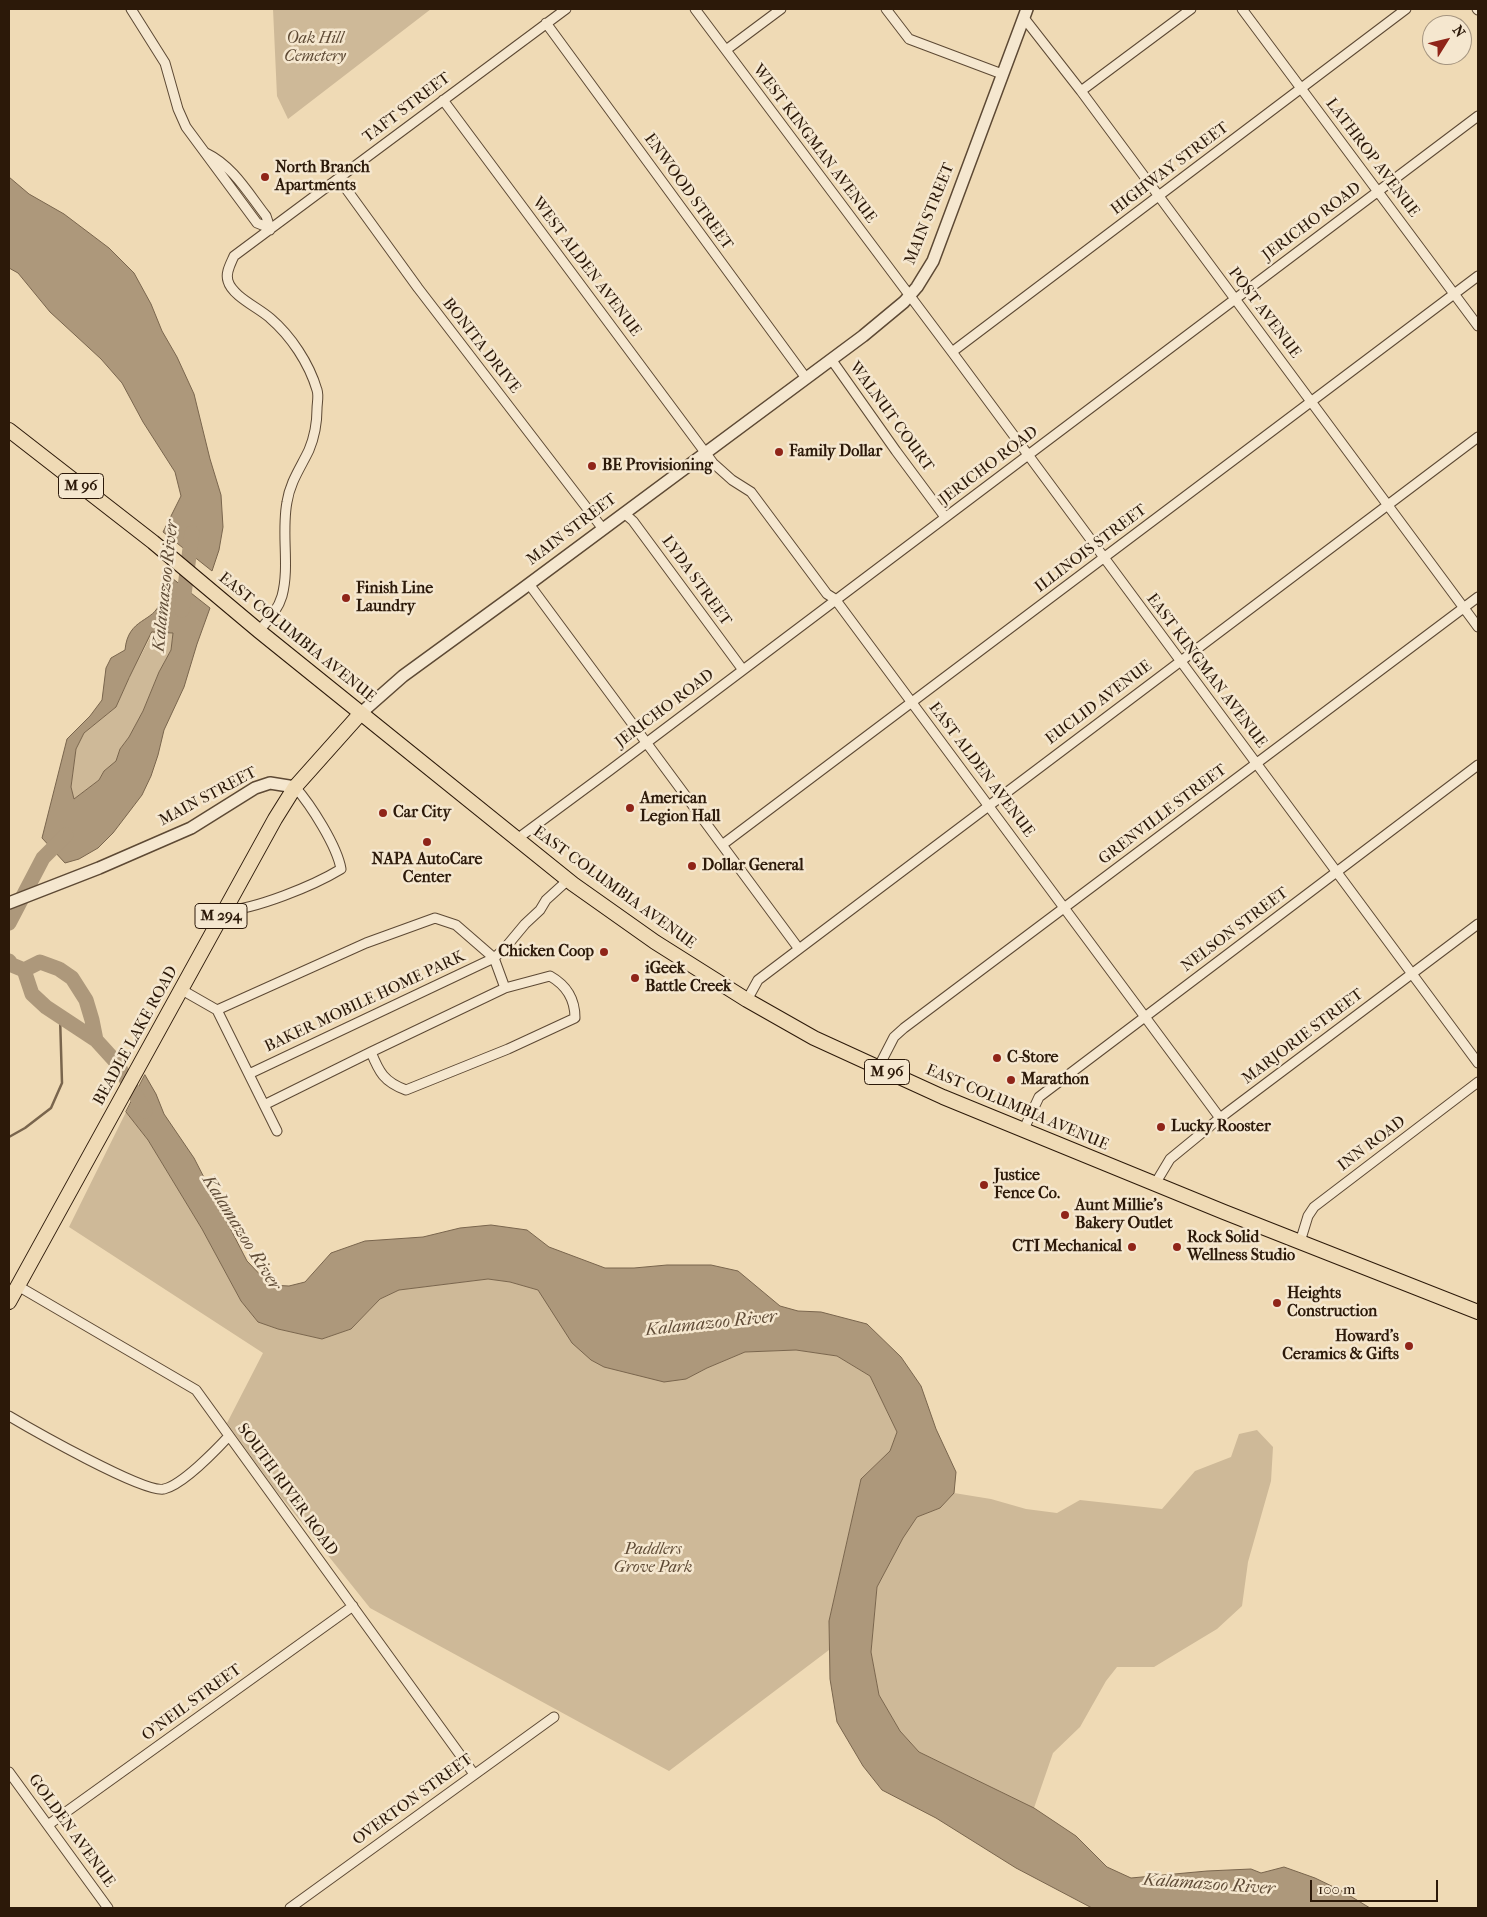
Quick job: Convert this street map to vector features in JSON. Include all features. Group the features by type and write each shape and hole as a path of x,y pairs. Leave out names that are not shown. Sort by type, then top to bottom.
{"main road":[{"name":"EAST COLUMBIA AVENUE","path":"9,430 152,542 259,631 571,882 655,942 747,1000 814,1038 1023,1131 1478,1312"},
{"name":"MAIN STREET","path":"295,786 361,713"},
{"name":"BEADLE LAKE ROAD","path":"9,1302 224,911 295,786"}],"street":[{"path":"132,9 164,63 178,109 186,126 257,223 268,229"},
{"name":"TAFT STREET","path":"259,631 279,606 282,594 284,582 284,526 287,501 296,472 309,449 317,419 318,393 307,365 293,343 270,317 248,304 233,290 228,281 227,273 234,256 566,9"},
{"name":"WEST KINGMAN AVENUE","path":"695,9 910,296"},
{"path":"726,50 781,9"},
{"path":"886,9 909,40 1002,74"},
{"path":"1081,91 1191,9"},
{"name":"LATHROP AVENUE","path":"1242,9 1478,326"},
{"name":"HIGHWAY STREET","path":"952,352 1406,9"},
{"name":"MAIN STREET","path":"361,713 404,676 884,320 910,296 933,260 1025,13"},
{"name":"POST AVENUE","path":"1025,13 1478,627"},
{"name":"ENWOOD STREET","path":"546,23 806,378"},
{"name":"WEST ALDEN AVENUE","path":"443,100 705,452"},
{"name":"JERICHO ROAD","path":"517,839 609,772 835,599 1478,116"},
{"name":"BONITA DRIVE","path":"339,179 418,288 603,529"},
{"name":"ILLINOIS STREET","path":"722,845 1312,403 1478,276"},
{"name":"EAST KINGMAN AVENUE","path":"910,296 1478,1063"},
{"name":"WALNUT COURT","path":"831,359 896,452 945,517"},
{"name":"EUCLID AVENUE","path":"747,1000 758,980 798,948 1478,436"},
{"name":"EAST ALDEN AVENUE","path":"705,452 713,463 732,480 752,492 827,594 835,599 1220,1118"},
{"name":"LYDA STREET","path":"624,513 633,521 743,670"},
{"path":"529,584 798,948"},
{"name":"GRENVILLE STREET","path":"878,1068 894,1037 904,1028 1478,597"},
{"name":"NELSON STREET","path":"1023,1131 1039,1097 1478,765"},
{"name":"MAIN STREET","path":"9,903 99,868 191,828 255,788 270,783 295,786"},
{"path":"224,911 240,910 278,897 341,869 339,858 307,800 295,786"},
{"path":"494,958 542,907 546,900 571,882"},
{"name":"BAKER MOBILE HOME PARK","path":"217,1010 366,943 435,918 456,924 494,958 505,988"},
{"name":"MARJORIE STREET","path":"1156,1184 1170,1158 1220,1118 1478,924"},
{"name":"BAKER MOBILE HOME PARK","path":"250,1074 494,958"},
{"path":"264,1105 371,1052 505,988 550,976 558,980 568,991 575,1006 575,1018 406,1090 394,1085 382,1076 371,1052"},
{"path":"182,990 217,1010 277,1131"},
{"name":"INN ROAD","path":"1300,1242 1308,1216 1314,1207 1478,1082"},
{"name":"SOUTH RIVER ROAD","path":"18,1286 196,1390 474,1774"},
{"path":"9,1416 120,1475 155,1490 164,1489 184,1478 210,1456 229,1436"},
{"name":"O'NEIL STREET","path":"48,1825 352,1606"},
{"name":"OVERTON STREET","path":"290,1908 554,1717"},
{"name":"GOLDEN AVENUE","path":"9,1772 108,1908"}],"green space":[{"name":"Oak Hill Cemetery","path":"273,9 431,9 288,119 277,96"},
{"path":"153,632 173,633 171,650 159,672 143,711 120,749 116,762 104,771 99,780 74,799 71,787 76,749 84,733 116,707"},
{"name":"Paddlers Grove Park","path":"126,1112 148,1140 202,1229 241,1301 258,1322 278,1329 322,1339 351,1329 380,1299 399,1290 488,1279 510,1282 538,1290 604,1367 664,1381 686,1379 745,1352 796,1350 837,1356 870,1376 897,1432 890,1451 861,1479 829,1621 829,1650 669,1771 370,1608 274,1488 227,1423 263,1353 69,1227"},
{"path":"1257,1430 1273,1447 1271,1481 1248,1562 1242,1606 1217,1629 1154,1667 1117,1667 1106,1681 1080,1727 1053,1753 1034,1808 919,1752 900,1731 879,1695 871,1652 877,1587 903,1538 917,1517 940,1508 954,1493 991,1499 1026,1509 1057,1513 1080,1500 1162,1509 1195,1471 1231,1457 1239,1434"}],"water":[{"path":"9,177 29,194 64,214 109,248 134,273 151,304 162,331 177,357 194,394 221,495 223,527 219,550 212,571 163,532 181,496 175,472 143,422 122,383 101,359 50,312 18,273 9,268"},
{"path":"163,571 210,608 184,687 164,730 151,776 142,795 113,833 98,848 79,859 65,863 42,838 67,739 90,716 102,700 106,668 111,658 125,650 127,639 131,632 157,609 162,595","holes":["152,632 173,633 171,650 159,672 143,711 120,749 116,761 104,771 99,780 74,799 71,787 76,749 84,733 116,707"]},
{"path":"145,1075 156,1094 164,1114 194,1158 247,1261 270,1285 289,1286 305,1282 331,1253 365,1241 423,1237 460,1228 491,1225 527,1230 549,1247 605,1268 711,1265 738,1271 780,1306 798,1311 821,1312 867,1324 901,1357 921,1386 936,1429 956,1472 954,1493 940,1508 917,1517 903,1538 877,1587 871,1652 879,1695 900,1731 919,1752 1034,1808 1076,1836 1107,1867 1131,1878 1251,1869 1261,1873 1284,1867 1315,1878 1342,1891 1370,1908 1092,1908 1016,1868 936,1818 882,1790 863,1766 837,1722 830,1679 829,1621 861,1479 890,1451 897,1432 870,1376 837,1356 796,1350 745,1352 686,1379 664,1382 604,1367 591,1360 572,1343 538,1290 510,1282 488,1279 399,1290 380,1299 351,1329 322,1339 278,1329 258,1322 241,1301 202,1229 148,1140 126,1112"}],"waterway":[{"name":"Kalamazoo River","path":"182,610 192,533"},
{"name":"Kalamazoo River","path":"9,923 43,858 66,835"},
{"name":"Kalamazoo River","path":"9,961 12,965 24,970 40,962 59,969 72,978 86,1000 96,1040 116,1062 145,1111"},
{"name":"Kalamazoo River","path":"24,970 32,994 46,1007 96,1040"},
{"path":"9,1137 25,1128 51,1108 62,1083 60,1016"}],"place":[{"name":"North Branch Apartments","path":"265,177"},
{"name":"Family Dollar","path":"779,452"},
{"name":"BE Provisioning","path":"592,466"},
{"name":"Finish Line Laundry","path":"346,598"},
{"name":"American Legion Hall","path":"630,808"},
{"name":"Car City","path":"383,813"},
{"name":"NAPA AutoCare Center","path":"427,842"},
{"name":"Dollar General","path":"692,866"},
{"name":"Chicken Coop","path":"604,952"},
{"name":"iGeek Battle Creek","path":"635,978"},
{"name":"C-Store","path":"997,1058"},
{"name":"Marathon","path":"1011,1080"},
{"name":"Lucky Rooster","path":"1161,1127"},
{"name":"Justice Fence Co.","path":"984,1185"},
{"name":"Aunt Millie's Bakery Outlet","path":"1065,1215"},
{"name":"CTI Mechanical","path":"1132,1247"},
{"name":"Rock Solid Wellness Studio","path":"1177,1247"},
{"name":"Heights Construction","path":"1277,1303"},
{"name":"Howard's Ceramics & Gifts","path":"1409,1346"}]}
